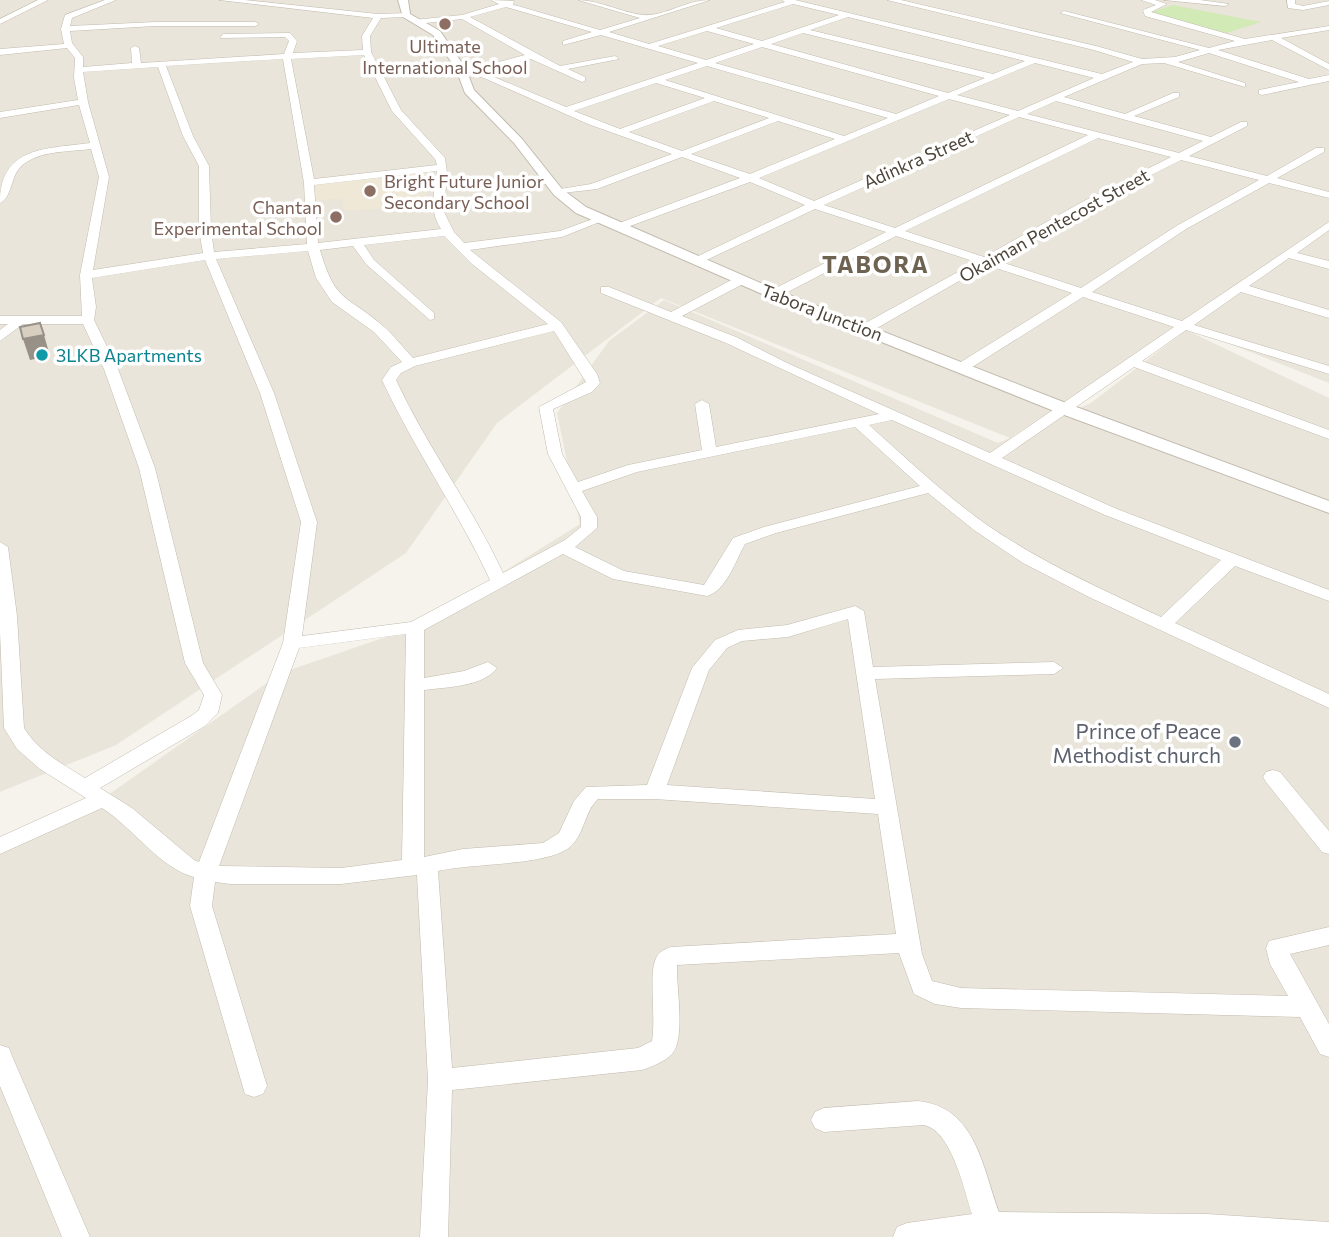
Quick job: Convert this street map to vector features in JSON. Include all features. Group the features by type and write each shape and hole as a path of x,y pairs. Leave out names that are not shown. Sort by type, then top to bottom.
{"street":[{"path":"0,22 44,0"},
{"path":"66,46 65,29 68,17 112,0"},
{"path":"223,0 378,16 409,12 463,17 521,0"},
{"path":"495,0 897,117"},
{"path":"582,0 648,18"},
{"path":"681,0 695,3"},
{"path":"566,43 706,0"},
{"path":"891,0 1096,48 1141,62 1166,61 1245,41 1328,28"},
{"path":"1145,0 1163,4 1146,12 1148,14 1245,41"},
{"path":"1168,0 1225,4"},
{"path":"1291,0 1291,6 1300,8 1329,3"},
{"path":"650,46 789,1 1102,77"},
{"name":"Tabora Junction","path":"409,12 437,33 467,70 469,91 518,141 558,192 571,204 774,294 1065,409 1329,507"},
{"path":"1064,13 1208,50 1306,81"},
{"path":"564,111 848,15"},
{"path":"292,643 415,627 564,548 589,528 589,517 555,454 546,407 587,389 593,383 591,374 572,352 557,326 448,232 435,203 442,167 440,158 397,111 367,52 366,36 378,16"},
{"path":"463,17 512,42 532,56 582,79"},
{"path":"65,29 163,24 256,24"},
{"path":"706,28 947,95 1329,195"},
{"path":"803,31 993,77"},
{"path":"223,36 287,35 293,41 287,57 309,183 313,247 322,278 336,299 379,329 410,363"},
{"path":"1275,38 1329,67"},
{"path":"0,52 66,46 79,57 78,70 83,102 104,177 86,275 90,307 88,320 111,369 147,468 194,663 213,695 208,713 198,721 93,793 0,846"},
{"path":"135,48 137,66"},
{"path":"78,70 367,52"},
{"path":"467,70 532,56"},
{"path":"561,68 615,59"},
{"path":"618,227 845,139 1035,60"},
{"path":"1166,61 1242,85"},
{"name":"Adinkra Street","path":"696,261 814,205 1141,62"},
{"path":"161,64 188,136 204,166 205,230 209,256 267,393 309,522 292,643 206,872 201,906 254,1086"},
{"path":"467,70 564,111 750,177 814,205 1081,293 1329,370"},
{"path":"1262,92 1329,78"},
{"path":"656,80 845,139"},
{"path":"1125,117 1175,95"},
{"path":"621,132 714,98"},
{"path":"1056,98 1211,140"},
{"path":"0,115 83,102"},
{"path":"558,192 593,187 778,118"},
{"name":"Okaiman Pentecost Street","path":"865,329 1088,203 1244,124"},
{"path":"774,294 1098,134"},
{"path":"0,200 13,168 24,159 38,152 97,145"},
{"path":"961,368 1182,227 1320,150"},
{"path":"0,160 24,159"},
{"path":"309,183 442,167"},
{"path":"463,247 562,233 601,219"},
{"path":"993,458 1182,325 1242,288 1329,225"},
{"path":"86,275 209,256 448,232"},
{"path":"357,243 370,262 430,316"},
{"path":"1289,254 1329,265"},
{"path":"671,317 741,280"},
{"path":"1242,288 1329,314"},
{"path":"605,290 731,340 782,366 1111,512 1329,596"},
{"path":"0,320 88,320"},
{"path":"0,337 19,321"},
{"path":"499,582 481,543 389,385 389,380 396,370 410,363 557,326"},
{"path":"1131,361 1329,435"},
{"path":"702,404 710,452"},
{"path":"572,489 633,468 896,415"},
{"path":"860,424 931,488 980,527 1029,559 1329,702"},
{"path":"564,548 619,575 707,592 739,541 770,530 931,488"},
{"path":"0,547 4,617 14,728 17,736 47,764 149,831 187,867 230,876 341,876 420,866 463,857 546,851 558,847 570,837 586,796 593,792 654,792 888,807"},
{"path":"1164,624 1233,558"},
{"path":"654,792 701,668 720,644 738,636 788,631 855,611 909,943 922,987 935,994 961,998 1307,1007"},
{"path":"415,627 420,866 440,1080 434,1237"},
{"path":"416,685 457,680 488,668"},
{"path":"867,673 1054,668"},
{"path":"1273,777 1329,846"},
{"path":"1329,936 1277,948 1282,964 1329,1046"},
{"path":"440,1080 642,1059 663,1047 667,1025 665,963 671,956 909,943"},
{"path":"0,1056 76,1237"},
{"path":"824,1120 918,1113 933,1114 947,1121 957,1134 990,1225"},
{"path":"907,1237 990,1225 1207,1227 1329,1236"}],"shaded area":[{"path":"0,0 1329,0 1329,383 1182,325 1010,438 661,298 497,423 406,553 116,745 0,792"},
{"name":"Bright Future Junior Secondary School","path":"432,170 422,208 344,210 342,198 314,201 312,183"},
{"path":"664,300 998,443 1091,403 1186,330 1329,398 1329,1237 0,1237 0,842 101,800 281,673 415,627 580,524 557,413 609,341"}],"green space":[{"path":"1173,5 1261,22 1227,33 1148,13"}],"building":[{"path":"40,323 44,335 23,339 20,327"}],"place":[{"name":"Ultimate International School","path":"445,24"},
{"name":"Bright Future Junior Secondary School","path":"370,191"},
{"name":"Chantan Experimental School","path":"336,217"},
{"name":"3LKB Apartments","path":"42,355"},
{"name":"Prince of Peace Methodist church","path":"1235,742"}],"district":[{"name":"TABORA","path":"876,264"}]}
